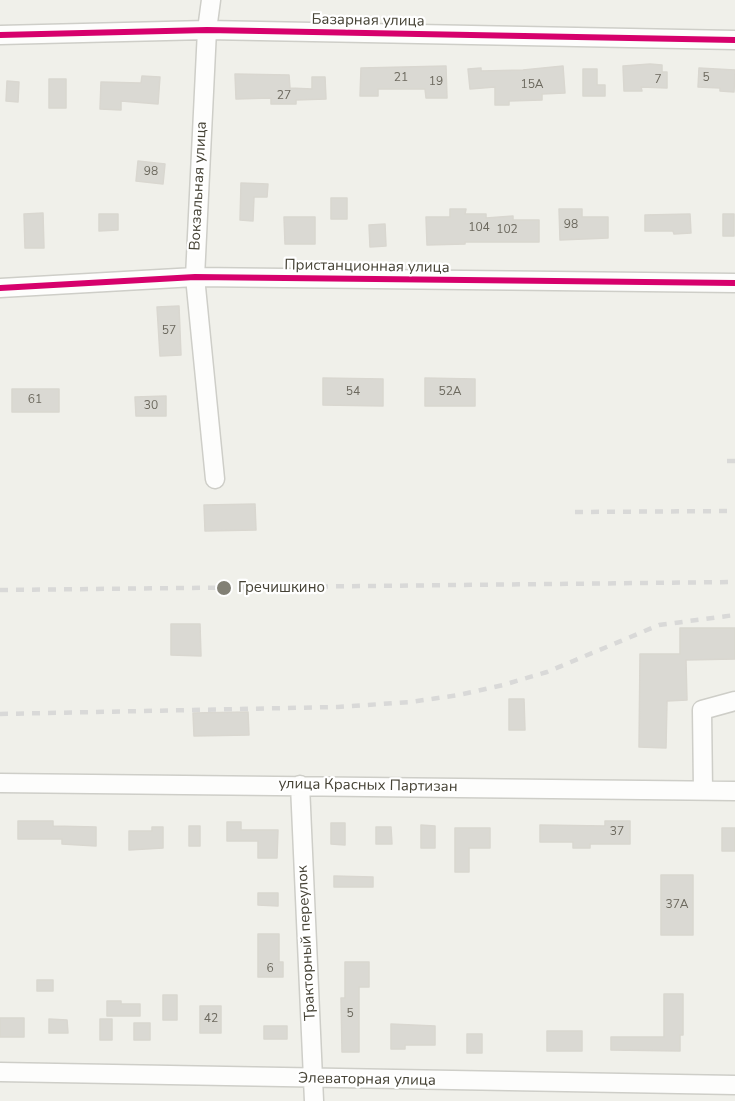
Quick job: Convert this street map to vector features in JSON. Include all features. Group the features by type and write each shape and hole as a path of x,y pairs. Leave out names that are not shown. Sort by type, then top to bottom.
{"street":[{"name":"Вокзальная улица","path":"211,0 207,30 195,277 216,479"},
{"name":"Базарная улица","path":"0,35 207,30 735,40"},
{"name":"Пристанционная улица","path":"0,288 195,277 735,283"},
{"path":"703,790 702,710 735,701"},
{"name":"улица Красных Партизан","path":"0,783 735,791"},
{"name":"Тракторный переулок","path":"300,786 314,1101"},
{"name":"Элеваторная улица","path":"0,1072 735,1085"}],"building":[{"path":"662,65 662,72 667,72 667,88 641,87 642,91 624,91 623,66"},
{"path":"446,66 447,98 426,98 425,89 378,89 378,96 360,96 361,68"},
{"path":"563,66 565,93 542,94 542,100 509,101 509,105 495,105 495,87 470,89 468,69 523,70"},
{"path":"699,68 735,70 734,92 720,91 720,88 698,87"},
{"path":"583,69 597,69 597,85 605,85 605,96 583,96"},
{"path":"235,74 289,75 290,88 312,89 312,77 325,77 326,99 296,100 296,104 271,104 271,98 236,99"},
{"path":"142,76 160,77 158,104 121,101 121,110 100,109 101,82 141,83"},
{"path":"49,79 66,79 66,108 49,108"},
{"path":"7,81 19,82 18,102 6,101"},
{"path":"138,161 165,164 163,184 136,181"},
{"path":"241,183 268,184 267,197 254,197 253,221 240,220"},
{"path":"331,198 347,198 347,219 331,219"},
{"path":"450,209 466,209 465,214 486,214 486,218 513,216 513,220 539,220 539,242 465,242 465,244 427,245 426,217 450,217"},
{"path":"559,209 582,209 582,217 608,217 608,238 560,240"},
{"path":"43,213 44,248 25,248 24,214"},
{"path":"99,214 118,214 118,230 99,231"},
{"path":"690,214 691,233 645,231 645,215"},
{"path":"723,214 734,214 734,236 723,236"},
{"path":"284,217 315,217 315,244 285,244"},
{"path":"385,224 386,246 370,247 369,225"},
{"path":"179,306 181,355 160,356 157,307"},
{"path":"323,378 383,379 383,406 323,405"},
{"path":"425,378 475,379 475,406 425,406"},
{"path":"12,389 59,389 59,412 12,412"},
{"path":"166,396 166,416 136,416 135,397"},
{"path":"255,504 256,530 205,531 204,505"},
{"path":"171,624 200,624 201,656 171,655"},
{"path":"680,628 735,628 735,659 686,660 687,700 667,701 666,748 639,747 640,654 680,654"},
{"path":"509,699 524,699 525,730 509,730"},
{"path":"248,712 249,735 194,736 193,713"},
{"path":"18,821 53,821 53,826 96,827 96,846 62,844 62,839 18,839"},
{"path":"605,821 630,821 630,844 590,844 590,848 573,848 573,842 540,842 540,825 605,826"},
{"path":"227,822 241,822 241,830 278,830 277,858 258,858 258,841 227,841"},
{"path":"331,823 345,823 345,845 331,844"},
{"path":"421,825 435,826 435,848 421,848"},
{"path":"189,826 200,826 200,846 189,846"},
{"path":"152,827 163,827 163,848 129,850 129,831 152,831"},
{"path":"376,827 391,827 392,844 376,844"},
{"path":"455,828 490,828 490,848 469,848 469,872 455,872"},
{"path":"722,828 735,828 735,851 722,851"},
{"path":"661,875 693,875 693,935 661,935"},
{"path":"334,876 373,877 373,887 334,887"},
{"path":"258,893 278,893 278,906 258,905"},
{"path":"258,934 279,934 279,962 283,962 283,977 258,977"},
{"path":"345,962 369,962 369,987 359,987 359,1052 342,1052 341,998 345,998"},
{"path":"37,980 53,980 53,991 37,991"},
{"path":"664,994 683,994 683,1035 680,1035 680,1051 611,1050 611,1037 664,1037"},
{"path":"163,995 177,995 177,1020 163,1020"},
{"path":"107,1001 140,1004 140,1016 107,1016"},
{"path":"200,1006 221,1006 221,1033 200,1033"},
{"path":"0,1018 24,1018 24,1037 0,1037"},
{"path":"49,1019 67,1020 68,1033 49,1033"},
{"path":"100,1019 112,1019 112,1040 100,1040"},
{"path":"134,1023 150,1023 150,1040 134,1040"},
{"path":"391,1024 435,1026 435,1045 405,1045 405,1049 391,1049"},
{"path":"264,1026 287,1026 287,1039 264,1039"},
{"path":"547,1031 582,1031 582,1051 547,1051"},
{"path":"467,1034 482,1034 482,1053 467,1053"}],"railway":[{"path":"727,461 735,461"},
{"path":"575,512 735,511"},
{"path":"0,590 735,582"},
{"path":"0,714 338,707 410,702 459,695 547,672 659,625 735,615"}],"cycle path":[{"path":"0,35 207,30 735,40"},
{"path":"0,288 195,277 735,283"}],"place":[{"name":"Гречишкино","path":"224,588"}]}
